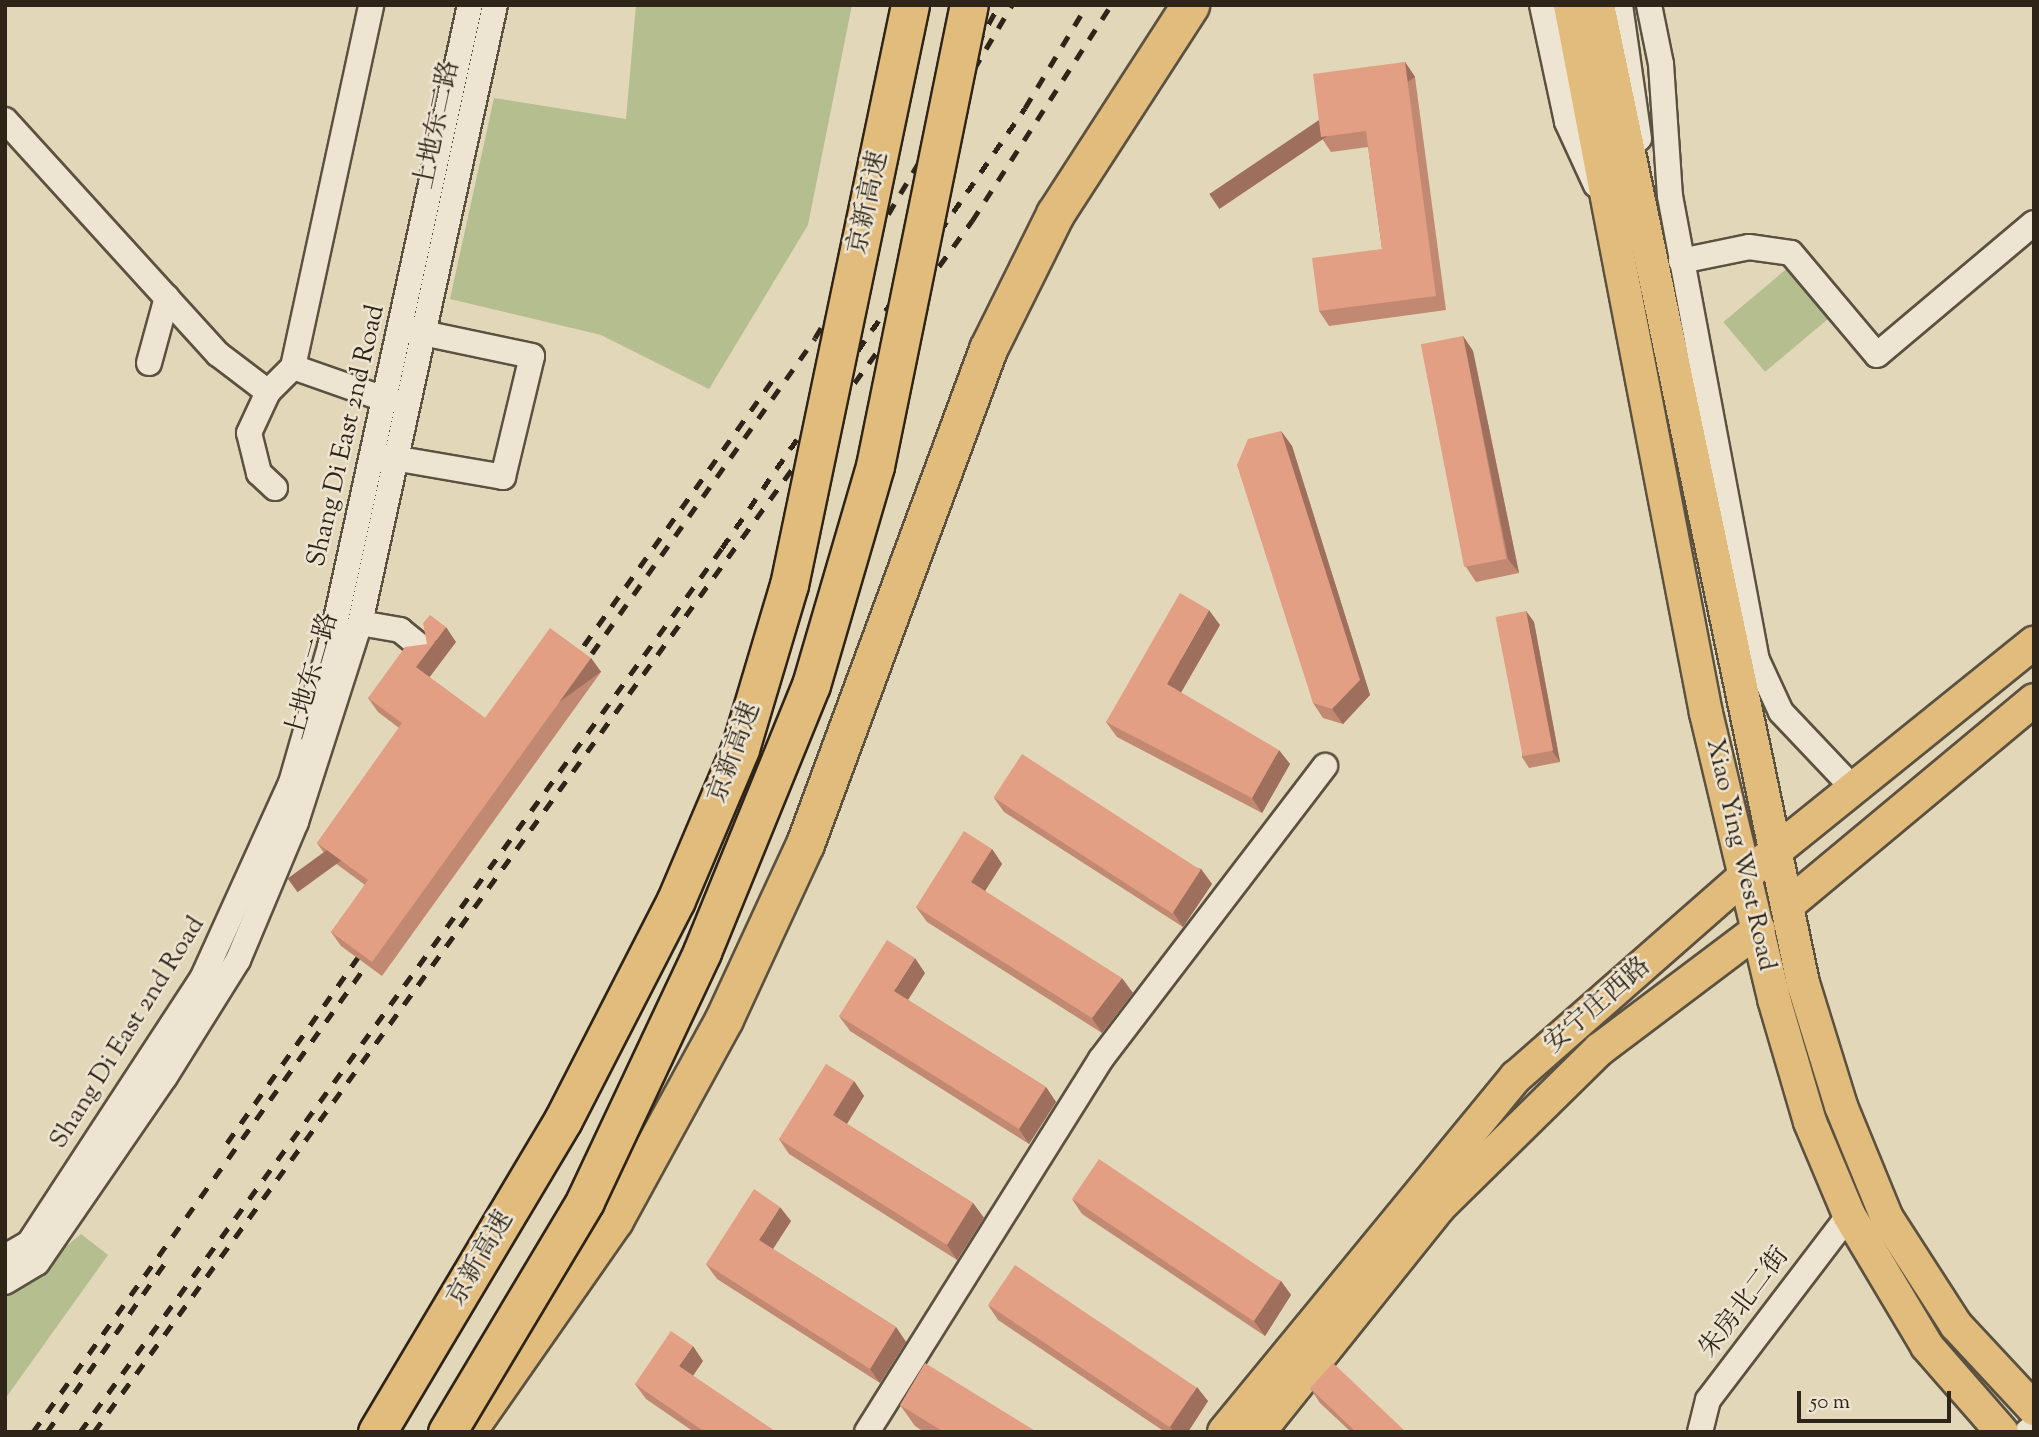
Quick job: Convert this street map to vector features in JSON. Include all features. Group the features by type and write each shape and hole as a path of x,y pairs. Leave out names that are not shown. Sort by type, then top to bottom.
{"highway":[{"name":"京新高速","path":"377,1432 563,1120 676,900 740,749 789,585 910,5"},
{"name":"京新高速","path":"447,1432 585,1201 702,952 811,685 875,466 969,5"},
{"path":"466,1432 614,1220 724,1019 805,844 988,349 1055,214 1191,5"}],"main road":[{"name":"Xiao Ying West Road","path":"1570,5 1706,713 1810,1122 1849,1215 1927,1346 2002,1432"},
{"name":"Xiao Ying West Road","path":"1598,5 1700,440 1803,983 1841,1106 1887,1218 1956,1325 2034,1409"},
{"name":"安宁庄西路","path":"1224,1432 1517,1077 1746,875 2034,643"},
{"path":"1788,905 2034,700"},
{"path":"1259,1432 1440,1206 1600,1049 1759,929"}],"street":[{"path":"275,488 259,473 250,433 268,391 293,368 371,5"},
{"name":"Shang Di East 2nd Road","path":"5,1257 29,1242 195,990 240,904 311,718 385,457 387,400 413,331 470,5"},
{"name":"上地东二路","path":"5,1282 37,1263 82,1205 238,960 308,792 360,623 385,457 413,331 495,5"},
{"name":"Xiao Ying West Road","path":"1542,5 1567,122 1614,224"},
{"name":"Xiao Ying West Road","path":"1620,5 1646,216"},
{"path":"1649,5 1700,440 1757,660 1781,712 1854,789"},
{"path":"5,120 218,354 268,391"},
{"path":"1681,261 1749,247 1791,253 1877,355 2034,223"},
{"path":"149,363 167,298"},
{"path":"385,457 503,477 532,356 413,331"},
{"path":"293,368 387,400"},
{"path":"360,623 400,630 425,650"},
{"path":"867,1432 1101,1059 1325,766"},
{"path":"1759,929 1788,905"},
{"name":"朱房北二街","path":"1700,1432 1709,1400 1849,1215"},
{"path":"2027,1432 2034,1426"}],"green space":[{"path":"636,5 852,5 808,225 709,389 601,335 450,299 494,98 626,119"},
{"path":"1790,266 1832,316 1765,372 1723,322"},
{"path":"81,1234 108,1255 5,1399 5,1298"}],"building":[{"path":"1405,62 1436,296 1319,311 1312,258 1382,249 1366,131 1321,137 1313,74"},
{"path":"1463,336 1506,559 1464,567 1421,344"},
{"path":"1281,431 1360,680 1332,709 1313,703 1237,465 1248,439"},
{"path":"1180,593 1209,610 1167,684 1279,750 1252,798 1106,722"},
{"path":"1526,611 1553,750 1523,756 1496,617"},
{"path":"430,615 446,627 416,667 485,718 550,628 591,658 372,962 331,932 368,880 317,843 402,723 368,698 405,647 427,644 423,623"},
{"path":"1022,754 1201,870 1172,914 994,798"},
{"path":"964,831 992,849 971,882 1122,978 1092,1018 916,907"},
{"path":"887,940 915,958 894,991 1046,1087 1019,1129 839,1016"},
{"path":"826,1064 854,1081 833,1115 973,1203 947,1245 779,1139"},
{"path":"1099,1159 1281,1281 1254,1321 1072,1199"},
{"path":"754,1189 780,1207 759,1240 896,1327 870,1369 706,1264"},
{"path":"1015,1265 1197,1387 1170,1427 988,1305"},
{"path":"671,1331 693,1346 679,1366 776,1432 705,1432 635,1384"},
{"path":"925,1363 1037,1432 944,1432 900,1405"},
{"path":"1333,1363 1406,1432 1356,1432 1310,1388"}],"railway":[{"path":"977,45 999,5"},
{"path":"578,673 815,338 1012,5"},
{"path":"80,1432 722,548 1025,108 1087,5"},
{"path":"94,1432 972,221 1111,5"},
{"path":"570,665 773,379"},
{"path":"227,1143 369,942"},
{"path":"33,1432 377,950"},
{"path":"47,1432 169,1257"}]}
